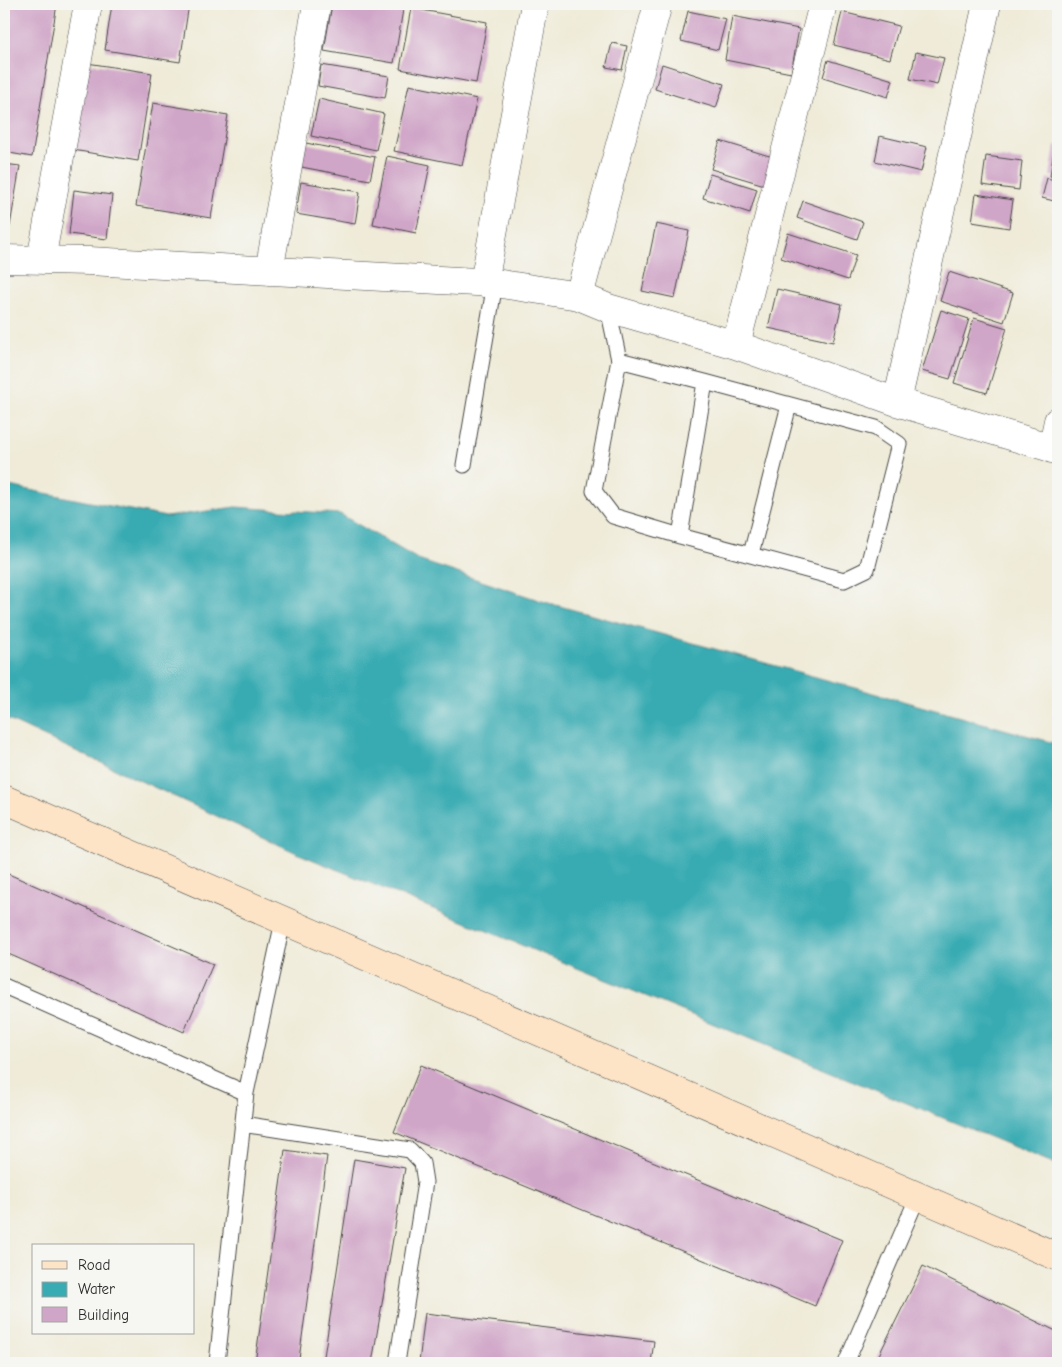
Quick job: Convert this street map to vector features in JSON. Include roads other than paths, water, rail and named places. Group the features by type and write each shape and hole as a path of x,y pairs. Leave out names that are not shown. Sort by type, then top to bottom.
{"street":[{"path":"41,260 88,4"},
{"path":"270,271 317,4"},
{"path":"490,283 534,4"},
{"path":"579,296 658,4"},
{"path":"736,345 823,4"},
{"path":"897,402 987,4"},
{"path":"4,259 490,283 579,296 608,308 736,345 897,402 1055,450 1058,421"},
{"path":"4,799 1058,1257"}],"lane":[{"path":"464,465 490,283"},
{"path":"608,308 619,360 594,491 613,516 844,580 867,569 898,444 876,428 619,360"},
{"path":"680,536 706,382"},
{"path":"752,554 789,405"},
{"path":"217,1363 246,1093 283,921"},
{"path":"4,986 246,1093"},
{"path":"242,1124 410,1150 422,1163 425,1182 397,1363"},
{"path":"846,1363 918,1196"}],"water":[{"path":"4,485 166,517 235,507 340,514 421,561 545,602 1058,744 1058,1165 299,854 4,718"}]}
